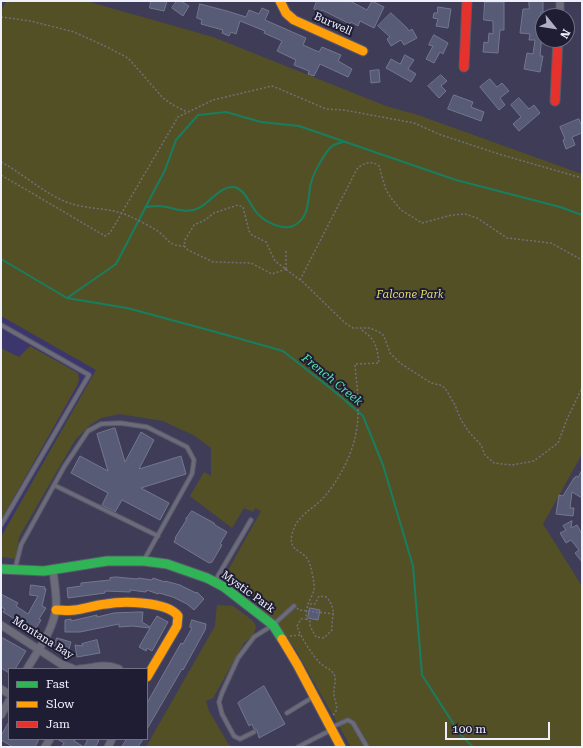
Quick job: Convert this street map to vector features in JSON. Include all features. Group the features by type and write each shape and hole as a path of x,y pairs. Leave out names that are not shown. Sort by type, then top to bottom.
{"street":[{"name":"Burwell","path":"280,1 286,13 294,20 363,51"},
{"path":"464,67 467,1"},
{"path":"555,101 558,48"},
{"name":"Mystic Park","path":"1,568 44,571 107,561 144,561 167,564 192,572 214,582 241,599 273,625 297,664 341,747"},
{"path":"28,668 49,632 56,610 54,569"},
{"path":"56,610 74,610 110,603 127,602 149,604 172,609 177,615 177,626 148,675"},
{"name":"Montana Bay","path":"1,625 61,664 71,668"},
{"name":"Montana Bay","path":"88,668 102,665 108,665 116,668"},
{"path":"1,715 8,703"}],"lane":[{"path":"1,325 89,375 1,526"},
{"path":"15,570 22,545 64,467 88,431 101,424 120,423 147,427 187,447 194,460 192,474 144,561"},
{"path":"54,485 158,536"},
{"path":"214,582 251,520"},
{"path":"254,732 240,739 234,736 222,714 219,702 222,692 238,658 254,637 273,625 294,606"},
{"path":"287,713 314,696"},
{"path":"298,747 348,720 353,723 367,747"}],"path":[{"path":"1,17 31,21 74,32 107,46 128,58 163,98 187,112"},
{"path":"1,175 105,236 110,233 178,117 212,100 272,86 326,109 344,110 414,123 449,138 582,178"},
{"path":"1,162 54,196 68,203 81,207 112,210 122,213 159,232 164,239 175,246 184,246 188,250 213,262 251,263 272,274 286,269"},
{"path":"300,280 357,169 364,164 372,163 379,166 386,190 401,210 422,222 452,215 465,214 477,218 507,238 551,243 582,260"},
{"path":"184,246 185,240 194,225 205,220 214,213 238,204 243,207 249,231 252,235 266,242 275,261 300,280 345,323 353,328 370,328 379,332 384,336 390,353 400,363 431,383 445,388 455,405 460,420 481,445 485,455 494,463 512,465 534,461 558,443 566,419 582,388"},
{"path":"286,251 286,269"},
{"path":"306,619 308,604 314,589 309,561 295,549 292,544 292,536 299,519 324,497 344,469 356,434 358,413 355,364 379,364 378,350 375,342 367,333 360,329"},
{"path":"306,619 310,621 310,626 316,637 324,638 332,630 334,609 327,597 319,596 315,604 308,604"},
{"path":"294,606 299,610 334,614"},
{"path":"306,619 301,619 297,626 300,635 320,663 330,669 335,677 334,696 337,707 336,712 333,715"},
{"path":"290,636 300,635"}],"shaded area":[{"path":"1,316 97,369 1,537"}],"green space":[{"name":"Falcone Park","path":"7,1 86,1 213,37 386,106 418,115 582,174 582,454 543,524 582,586 582,747 351,747 287,637 252,599 231,584 226,574 261,511 255,508 253,512 244,508 232,528 190,496 204,472 211,476 211,448 195,436 163,421 119,414 101,418 90,425 75,440 19,537 16,559 1,557 1,537 96,370 1,316 1,10"},
{"path":"30,346 78,373 79,379 78,384 1,520 1,348 19,357"},
{"path":"217,605 233,606 252,620 256,626 254,634 244,643 213,698 206,701 209,711 229,745 242,747 146,747 215,626"}],"building":[{"path":"151,1 167,1 164,11 150,8"},
{"path":"177,1 181,1 189,6 183,16 172,8"},
{"path":"317,1 350,1 367,10 372,1 384,7 374,28 360,21 358,26 351,22 350,24 322,10 321,12 314,9"},
{"path":"529,1 543,1 543,8 535,8 535,40 529,40 530,34 520,33 523,9 529,9"},
{"path":"485,2 504,2 504,30 500,30 498,53 483,52 484,42 488,43 489,33 493,34 493,21 484,20"},
{"path":"200,4 246,17 249,10 259,14 262,8 269,11 265,20 306,38 303,45 319,52 322,47 341,55 338,61 352,69 348,77 320,64 314,76 308,74 309,71 294,65 296,60 277,51 282,41 264,33 265,31 240,21 236,34 231,32 229,36 222,33 223,30 201,24 202,20 197,18"},
{"path":"438,7 451,9 448,28 436,26 438,19 433,18 434,13 437,13"},
{"path":"391,13 409,31 412,29 417,38 404,45 401,40 391,46 387,39 390,37 378,26"},
{"path":"434,35 448,43 443,54 440,52 434,63 426,59 433,46 429,45"},
{"path":"535,40 535,48 541,48 540,56 543,56 540,72 524,69 527,53 533,54"},
{"path":"405,55 414,60 408,69 416,74 411,82 386,68 391,59 400,64"},
{"path":"379,70 380,82 371,83 370,71"},
{"path":"441,75 447,81 441,86 446,91 439,98 428,86"},
{"path":"490,79 497,87 502,83 509,91 500,98 505,105 499,110 480,87"},
{"path":"454,95 473,102 471,107 484,112 481,121 448,109"},
{"path":"519,98 529,109 534,105 540,113 519,131 513,124 521,117 511,105"},
{"path":"579,119 582,127 582,133 572,137 575,145 566,149 563,140 565,139 560,127"},
{"path":"115,428 125,462 141,432 154,440 139,469 181,456 186,474 141,488 169,503 160,520 122,500 115,512 102,505 108,493 71,473 80,456 108,471 97,434"},
{"path":"582,470 582,498 572,492 570,508 574,508 573,516 556,514 559,495 563,496 574,478 576,476 578,477"},
{"path":"192,511 227,532 220,544 222,545 212,562 209,563 174,542"},
{"path":"572,521 571,528 577,525 582,534 582,562 575,553 579,550 571,540 566,543 560,533 566,530 563,526"},
{"path":"116,577 152,580 153,578 165,581 180,585 196,593 197,592 204,599 194,610 187,604 173,597 147,590 146,592 130,590 130,592 105,591 105,593 68,598 67,588 81,586 81,583 110,580 110,578"},
{"path":"31,585 45,587 44,589 46,589 42,606 46,608 33,633 27,629 28,627 3,612 5,609 1,607 1,594 18,603 16,606 28,614 38,596 30,595"},
{"path":"310,608 320,610 318,620 308,618"},
{"path":"143,612 142,622 150,627 157,616 168,622 152,651 147,648 146,651 139,647 150,628 132,626 119,627 119,624 80,632 65,632 65,620 71,619 71,621 114,613"},
{"path":"192,620 206,624 205,630 183,670 182,669 148,727 148,701 181,643 183,644 192,628 190,627"},
{"path":"1,637 26,651 16,668 8,668 8,672 1,668"},
{"path":"57,638 71,642 68,652 54,648"},
{"path":"97,640 100,653 77,657 75,645 83,646 82,644"},
{"path":"264,686 285,724 259,738 257,730 254,729 252,724 249,726 238,703"},
{"path":"8,724 8,740 38,740 35,747 13,747 1,740 1,736"},
{"path":"59,740 75,740 74,741 84,747 61,747 64,743"},
{"path":"88,740 98,740 99,741 95,747 84,747"},
{"path":"126,740 142,740 138,747 122,747"}],"waterway":[{"path":"67,298 116,264 165,170 176,140 198,115 226,112 261,122 299,126 456,180 560,207 582,215"},
{"path":"145,207 162,206 188,211 194,210 199,208 222,190 232,187 241,190 257,213 264,219 278,226 291,227 299,222 306,213 312,179 323,158 332,146 343,142"},
{"name":"French Creek","path":"1,259 67,298 127,308 283,351 363,416 383,465 413,566 422,675 460,734 473,747"}],"traffic: fast":[{"path":"1,569 44,571 107,561 144,561 167,564 207,578 224,587 273,625 282,639"}],"traffic: slow":[{"path":"280,1 286,13 294,20 363,51"},
{"path":"56,610 83,609 113,603 144,603 164,607 172,611 178,616 177,626 148,675"},
{"path":"282,639 341,747"}],"traffic: jam":[{"path":"464,67 467,1"},
{"path":"555,101 558,48"}]}
